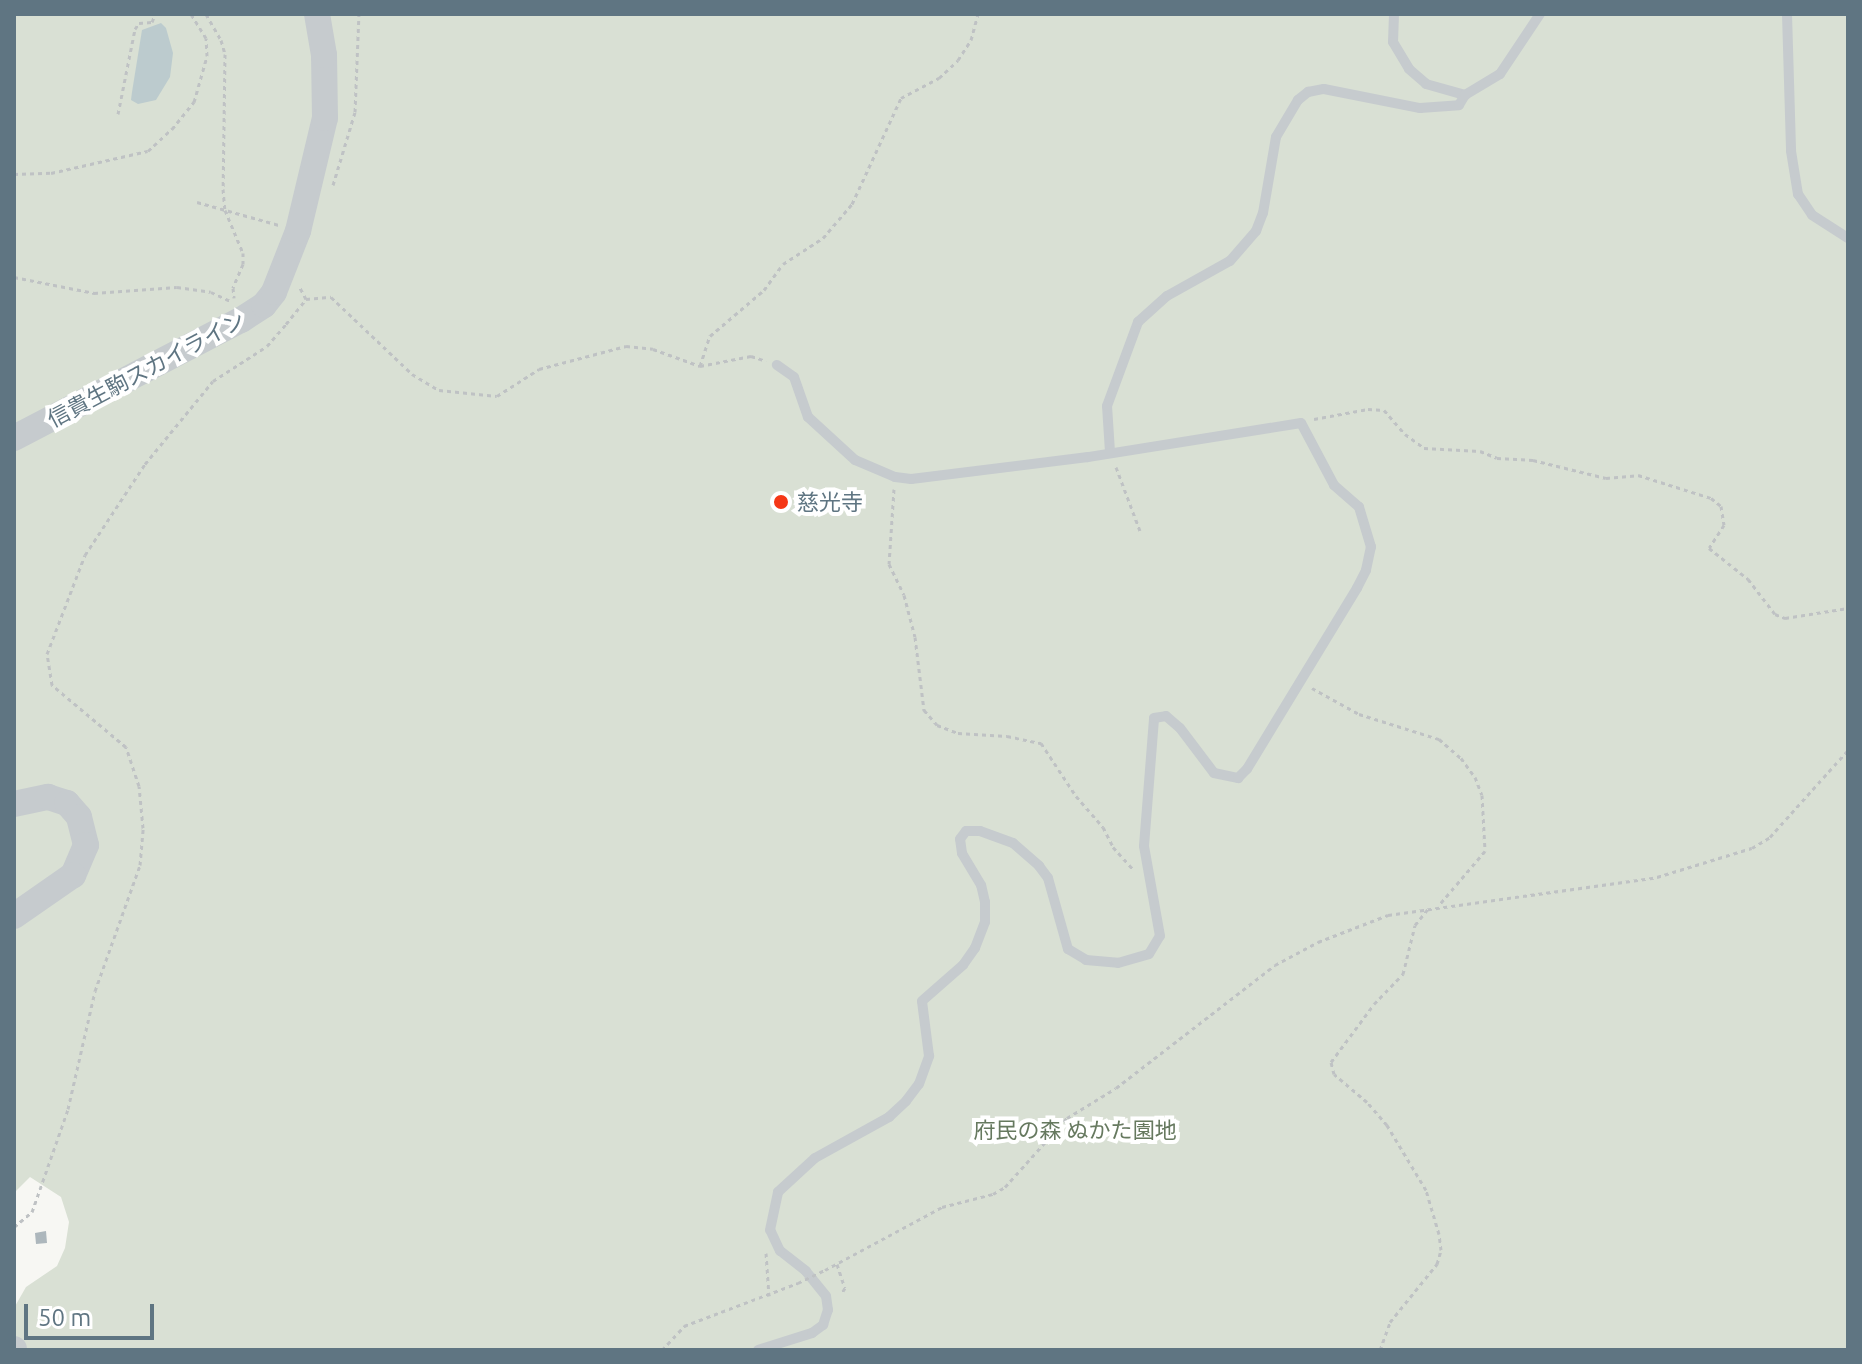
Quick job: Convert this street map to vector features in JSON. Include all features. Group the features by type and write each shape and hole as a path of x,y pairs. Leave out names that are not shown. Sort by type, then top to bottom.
{"street":[{"name":"信貴生駒スカイライン","path":"14,438 264,305 282,275 298,231 327,99 317,14"},
{"path":"14,804 48,797 67,803 79,817 86,845 73,875 14,916"}],"lane":[{"path":"1394,14 1393,42 1409,69 1426,84 1465,95"},
{"path":"1110,452 1107,406 1138,322 1167,296 1230,261 1256,231 1263,213 1276,137 1298,100 1308,92 1324,89 1400,106 1431,108 1459,105 1465,95 1500,74 1540,14"},
{"path":"1787,14 1791,151 1798,194 1812,215 1848,238"},
{"path":"758,1350 812,1333 823,1325 828,1310 826,1296 806,1271 780,1251 770,1230 778,1192 815,1158 889,1117 919,1084 929,1056 922,1001 963,965 975,948 985,922 981,885 962,853 960,839 966,831 980,831 1013,843 1039,866 1048,878 1068,949 1086,960 1118,963 1149,954 1160,936 1147,879 1144,846 1154,718 1166,716 1180,728 1214,773 1238,778 1247,769 1357,588 1366,570 1371,547 1359,507 1334,485 1301,423 985,471 911,479 895,477 855,460 808,417 794,377 777,365"}],"path":[{"path":"118,114 135,29 139,23 152,22 155,14"},
{"path":"14,174 51,173 148,151 172,129 194,102 207,56 206,38 191,14"},
{"path":"14,277 94,293 177,287 211,292 235,302 233,288 243,264 243,253 225,210 225,54 206,14"},
{"path":"700,366 710,336 764,290 783,264 823,238 852,204 901,98 939,78 958,60 971,40 978,14"},
{"path":"197,202 298,231"},
{"path":"306,299 331,297 412,374 439,390 497,396 539,369 626,346 653,349 700,366 751,356 777,365"},
{"path":"1301,423 1322,416 1384,410 1405,434 1424,448 1480,451 1497,458 1533,460 1606,478 1638,475 1711,498 1721,506 1724,525 1709,548 1748,579 1775,614 1785,618 1848,608"},
{"path":"1110,452 1140,531"},
{"path":"895,477 889,564 904,595 915,637 924,710 937,725 958,733 1007,736 1041,743 1076,796 1103,827 1127,866 1147,879"},
{"path":"14,1227 32,1212 38,1198 68,1109 95,991 140,865 143,828 139,786 126,747 52,685 47,654 67,605"},
{"path":"1299,681 1359,714 1439,739 1461,758 1475,777 1482,795 1485,851 1439,905"},
{"path":"662,1350 684,1326 798,1283 942,1207 993,1194 1005,1187 1067,1118 1116,1088 1275,965 1318,942 1388,915 1439,905 1558,893 1644,879 1752,848 1770,837 1848,750"},
{"path":"1380,1350 1390,1322 1437,1264 1441,1250 1439,1234 1426,1190 1387,1125 1367,1102 1334,1074 1331,1062 1374,1004 1403,974 1415,925 1428,909"},
{"path":"769,1296 764,1261 770,1230"}],"green space":[{"name":"府民の森 ぬかた園地","path":"14,14 1848,14 1848,1350 14,1350 14,1308 26,1287 57,1266 65,1248 69,1222 61,1197 30,1177 14,1193"}],"shaded area":[{"path":"161,23 166,28 173,53 170,77 156,100 138,104 131,100 142,30"}],"building":[{"path":"46,1231 47,1243 36,1244 35,1233"}],"place":[{"name":"慈光寺","path":"781,502"}]}
